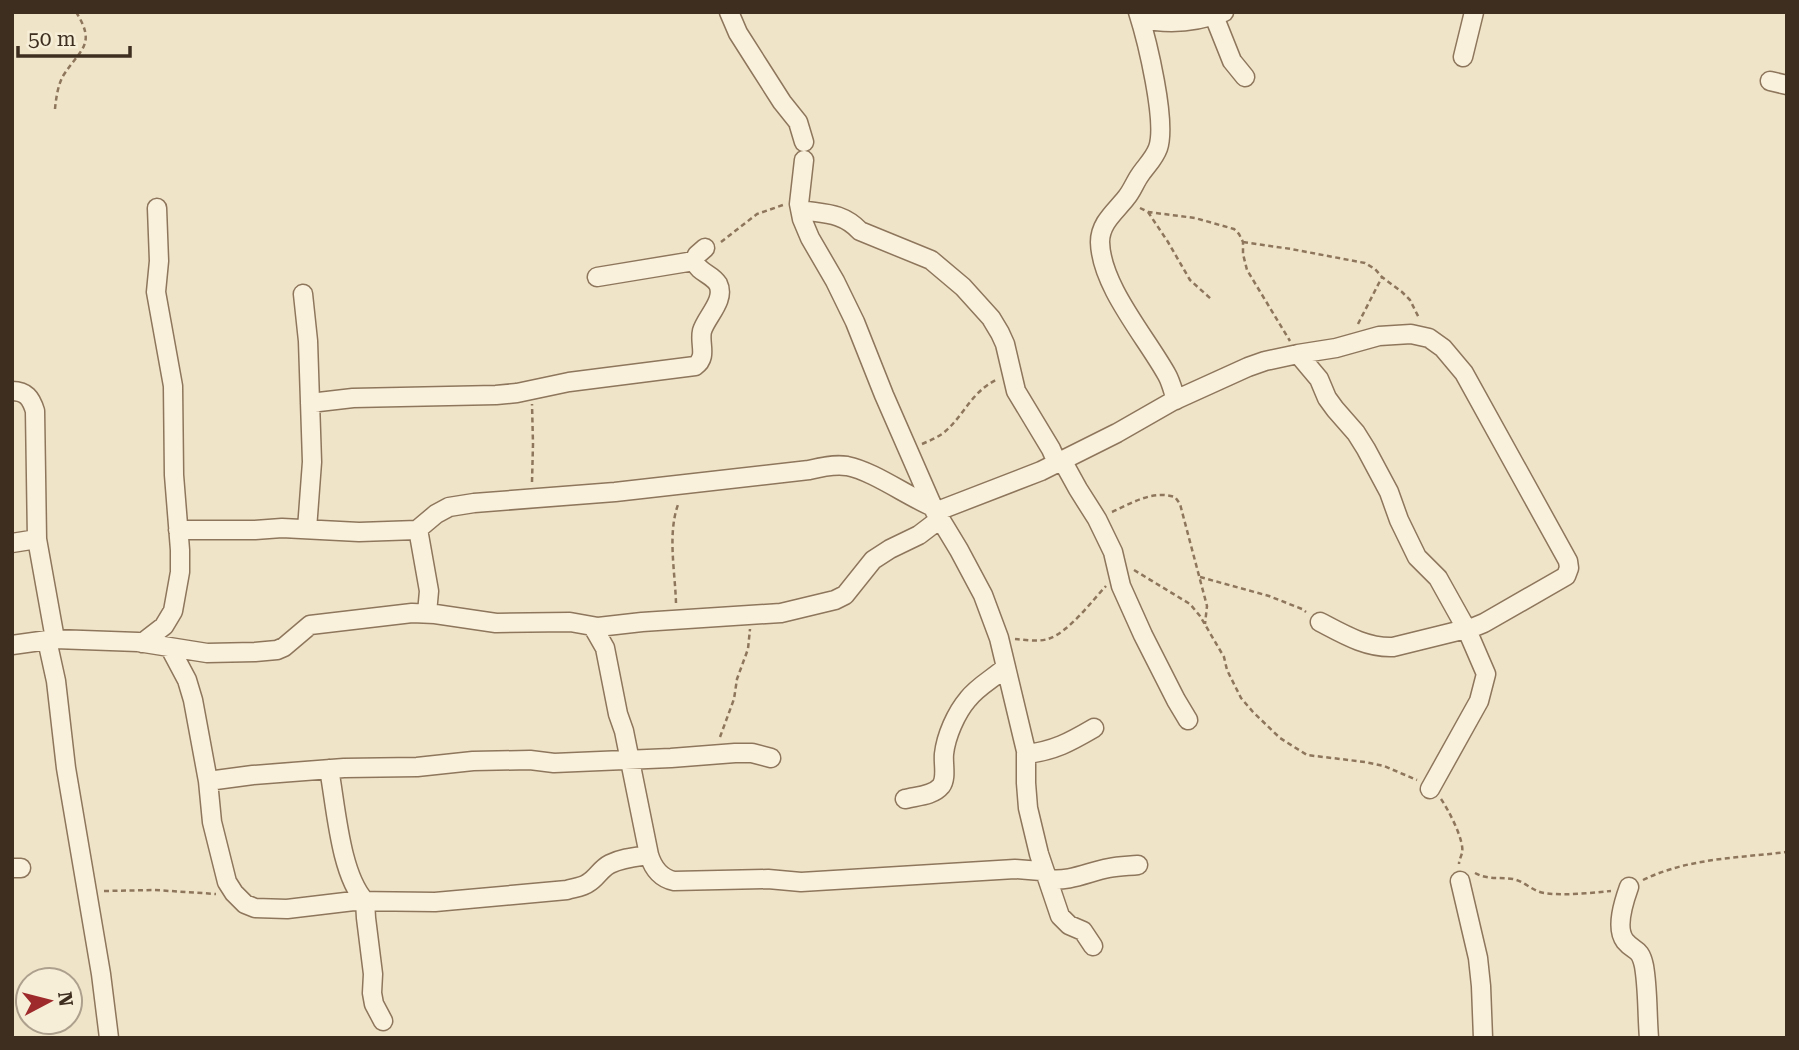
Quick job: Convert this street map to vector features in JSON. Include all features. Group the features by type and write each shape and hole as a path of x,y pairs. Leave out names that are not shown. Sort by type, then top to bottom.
{"street":[{"path":"729,12 758,66 798,122 804,142"},
{"path":"1463,57 1474,12"},
{"path":"1139,15 1158,23 1203,19 1219,14 1232,61 1245,77"},
{"path":"1139,15 1154,79 1161,136 1153,158 1126,198 1111,214 1102,230 1100,242 1108,276 1168,376 1176,400"},
{"path":"804,160 800,204 810,238 855,322 907,450 936,513 983,595 999,638 1026,754 1028,808 1047,876 1060,916 1069,925 1083,931 1093,946"},
{"path":"800,204 843,217 860,231 931,260 963,287 991,318 1005,344 1016,391 1097,519 1113,552 1121,586 1143,635 1188,720"},
{"path":"142,643 164,626 173,611 180,572 174,475 173,386 156,292 159,261 157,208"},
{"path":"310,403 352,398 496,395 569,382 689,368 701,363 702,333 719,294 718,285 697,267 699,254 597,277"},
{"path":"303,295 308,341 312,462 307,529"},
{"path":"12,645 51,640 142,643 207,653 277,650 310,625 399,614 427,613 496,622 570,622 593,627 781,613 835,600 845,595 873,560 919,535 936,513 1060,462 1176,400 1248,367 1379,336 1411,334 1429,338 1443,348 1465,373 1568,561 1566,576 1467,630 1393,647 1381,647 1354,640 1320,622"},
{"path":"1298,354 1319,379 1327,398 1366,449 1389,492 1417,557 1438,578 1467,630 1486,674 1479,701 1430,789"},
{"path":"12,391 25,394 31,399 35,411 37,539 66,768 101,974 109,1038"},
{"path":"178,530 282,528 359,532 410,531 418,529 449,507 474,503 688,484 834,465 862,471 936,513"},
{"path":"418,529 429,591 427,613"},
{"path":"12,543 37,539"},
{"path":"593,627 605,648 649,855 656,871 665,879 768,879 812,882 1015,869 1041,871 1060,880 1114,867 1138,865"},
{"path":"170,648 190,690 208,781 212,822 227,882 244,904 255,908 287,909 330,902 435,902 567,890 587,884 610,864 649,855"},
{"path":"905,799 939,789 943,782 948,736 961,709 969,697 1006,667"},
{"path":"1026,754 1060,747 1094,728"},
{"path":"208,781 329,769 417,767 472,761 530,760 554,763 752,753 771,758"},
{"path":"329,769 339,831 351,881 366,901 373,974 372,993 374,1004 383,1021"},
{"path":"1460,881 1478,958 1483,1038"},
{"path":"1629,887 1624,901 1621,932 1624,940 1637,950 1644,968 1649,1038"}],"path":[{"path":"55,109 62,78 87,41 84,24 76,12"},
{"path":"1126,198 1148,212 1190,280 1211,299"},
{"path":"699,254 708,244 723,241 757,214 800,204"},
{"path":"1148,212 1195,218 1234,229 1243,242 1247,270 1298,354"},
{"path":"1243,242 1365,263 1410,300 1429,338"},
{"path":"1348,344 1382,277"},
{"path":"907,450 944,433 976,394 995,380 1011,374"},
{"path":"531,390 531,499"},
{"path":"676,620 674,519 688,484"},
{"path":"1097,519 1147,496 1175,496 1180,504 1207,606 1205,624"},
{"path":"999,638 1036,641 1048,639 1079,616 1117,568 1142,574 1190,604 1224,657 1227,670 1241,698 1280,738 1307,755 1384,766 1435,792 1450,811 1462,844 1463,852 1458,866 1460,881"},
{"path":"1200,577 1281,600 1302,608 1320,622"},
{"path":"711,755 734,699 737,679 748,649 750,615"},
{"path":"86,891 234,893"}]}
